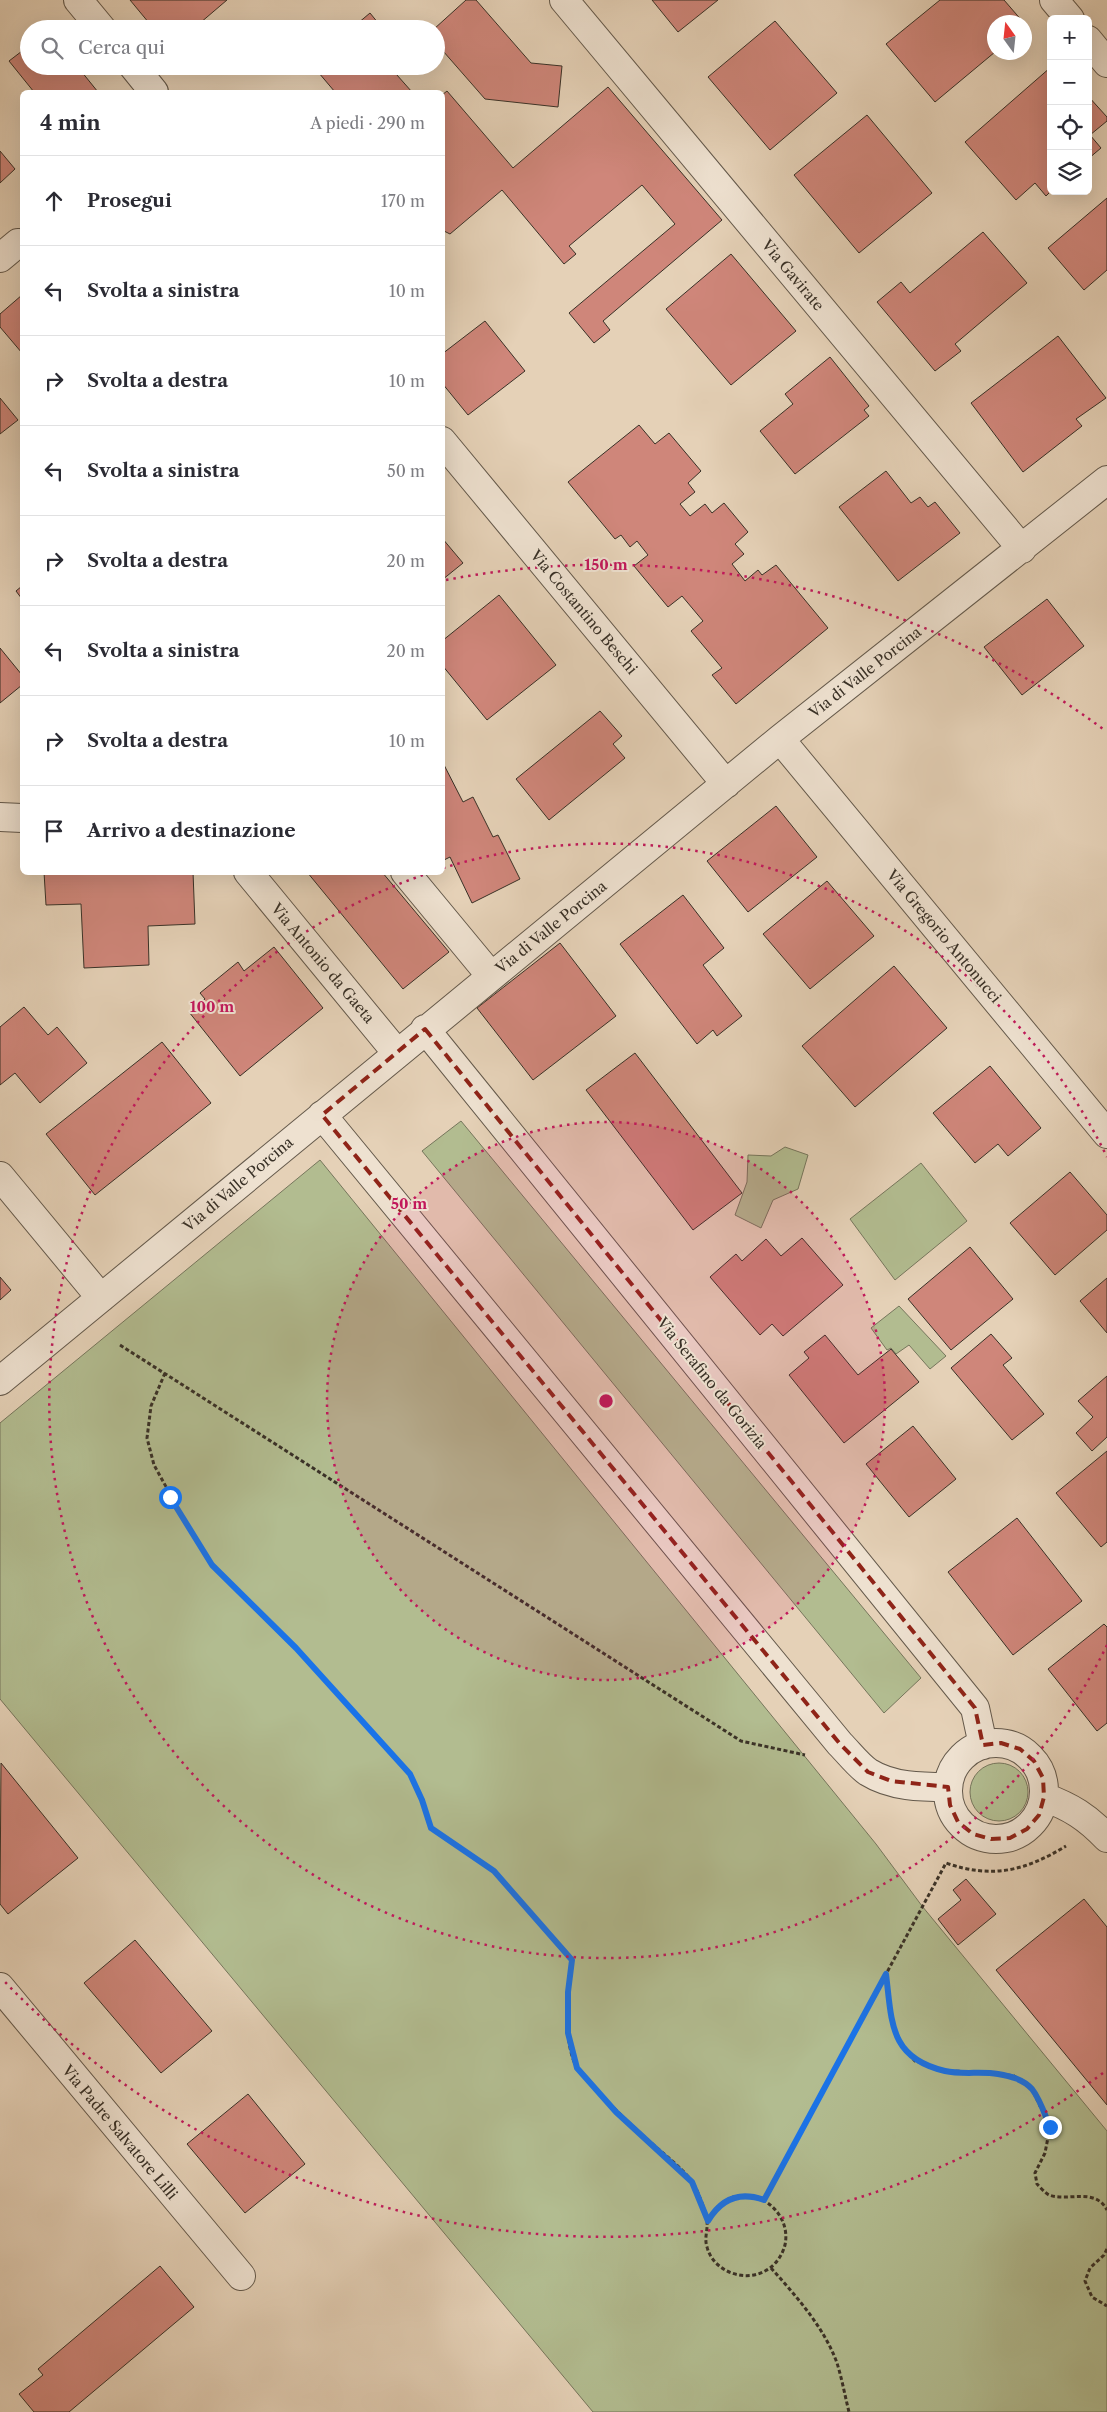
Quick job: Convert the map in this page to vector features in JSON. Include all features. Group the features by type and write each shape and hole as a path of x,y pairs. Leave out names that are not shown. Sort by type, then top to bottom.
{"street":[{"path":"78,0 95,20"},
{"name":"Via Gavirate","path":"564,0 1022,550"},
{"path":"1054,0 1067,15"},
{"path":"1092,45 1107,63"},
{"path":"140,75 152,90"},
{"name":"Via Costantino Beschi","path":"445,445 726,784"},
{"name":"Via di Valle Porcina","path":"0,1381 425,1029 780,739 1022,550 1107,480"},
{"name":"Via Gregorio Antonucci","path":"780,739 1107,1134"},
{"path":"0,817 20,818"},
{"name":"Via Antonio da Gaeta","path":"250,875 397,1053"},
{"path":"407,875 491,976"},
{"name":"Via Serafino da Gorizia","path":"425,1029 974,1708 983,1745"},
{"path":"322,1115 840,1744 868,1772 891,1781 917,1786 948,1786"},
{"path":"0,1176 100,1298"},
{"path":"1001,1743 1020,1749 1034,1761 1043,1778 1044,1797 1039,1815 1027,1829 1010,1838 991,1839 973,1834 958,1822 950,1805 948,1786 954,1768 966,1754 983,1745 1001,1743"},
{"path":"1044,1797 1070,1806 1101,1831"},
{"name":"Via Padre Salvatore Lilli","path":"0,1987 241,2276"}],"path":[{"path":"120,1345 741,1741 814,1757"},
{"path":"165,1373 151,1406 147,1438 154,1465 212,1565 296,1648 410,1774 422,1800 431,1828 494,1871 572,1960 568,1992 568,2033 577,2068 616,2112 692,2182 708,2221"},
{"path":"764,2200 946,1863 967,1870 994,1873 1016,1870 1101,1831"},
{"path":"886,1974 891,2017 900,2044 915,2061 946,2071 988,2072 1014,2076 1032,2089 1050,2127 1046,2153 1036,2173 1037,2184 1049,2195 1090,2196 1107,2210"},
{"path":"738,2196 752,2196 764,2200 779,2214 786,2232 782,2252 771,2268 759,2274 746,2276 733,2274 722,2268 713,2259 707,2248 705,2234 708,2221 715,2209 725,2201 738,2196"},
{"path":"1107,2250 1090,2268 1085,2281 1092,2297 1107,2306"},
{"path":"771,2268 798,2298 820,2329 836,2362 849,2412"}],"highlighted area":[{"path":"425,1029 975,1708 983,1745 1001,1743 1020,1749 1034,1761 1043,1778 1044,1797 1039,1815 1027,1829 1010,1838 991,1839 973,1834 958,1822 950,1805 948,1787 891,1781 868,1772 840,1744 322,1115"}],"green space":[{"path":"461,1121 921,1678 884,1713 422,1151"},
{"path":"785,1147 808,1155 798,1189 773,1200 761,1228 735,1215 747,1182 748,1155 771,1156"},
{"path":"320,1160 876,1844 922,1906 1107,2131 1107,2412 593,2412 0,1699 0,1423"},
{"path":"921,1163 967,1221 895,1280 850,1219"},
{"path":"899,1306 946,1356 930,1369 909,1345 896,1354 891,1348 887,1350 871,1328"},
{"path":"993,1763 1005,1763 1020,1771 1028,1786 1028,1798 1020,1813 1005,1821 993,1821 978,1813 970,1798 970,1786 978,1771"}],"building":[{"path":"130,0 227,0 204,20 147,20"},
{"path":"466,0 476,0 531,63 562,66 558,107 485,99 445,53 444,20"},
{"path":"652,0 718,0 678,32"},
{"path":"940,0 1004,0 1017,15 987,15 987,59 935,102 886,44"},
{"path":"370,13 376,20 362,20"},
{"path":"775,21 837,93 770,150 708,77"},
{"path":"20,53 20,75 9,61"},
{"path":"1047,70 1046,196 1035,183 1016,200 965,142"},
{"path":"20,75 84,75 96,90 32,90"},
{"path":"321,75 397,75 410,90 333,90"},
{"path":"608,87 722,220 603,321 610,330 594,343 569,313 675,224 642,185 569,246 576,254 564,264 502,190 450,234 445,232 445,93 447,91 513,168"},
{"path":"1092,100 1107,117 1107,121 1092,133"},
{"path":"867,115 932,193 859,253 794,175"},
{"path":"1092,137 1101,148 1092,156"},
{"path":"0,151 15,169 0,183"},
{"path":"1107,198 1107,270 1084,290 1048,248"},
{"path":"983,232 1027,283 955,344 961,351 935,371 877,302 901,282 910,293"},
{"path":"731,254 796,331 731,385 666,309"},
{"path":"20,297 20,351 0,327 0,314"},
{"path":"485,321 525,371 468,415 445,387 445,352"},
{"path":"1058,336 1106,398 1076,419 1082,426 1023,472 971,403"},
{"path":"830,357 869,406 864,410 869,416 795,474 760,431 793,404 785,394"},
{"path":"0,398 18,420 0,434"},
{"path":"639,425 655,444 669,433 701,471 688,483 695,492 680,504 690,516 705,504 712,513 724,503 748,532 735,544 744,554 732,564 745,581 758,570 762,575 776,565 828,628 736,704 712,675 722,668 691,631 703,621 682,596 668,607 634,566 648,555 637,541 630,547 621,535 615,539 568,482"},
{"path":"886,471 911,503 920,497 928,507 935,502 960,533 898,581 839,507"},
{"path":"445,542 463,563 445,578"},
{"path":"20,588 20,596 16,591"},
{"path":"499,595 556,665 487,720 445,669 445,639"},
{"path":"1047,599 1084,646 1022,695 984,647"},
{"path":"0,648 20,673 20,687 0,703"},
{"path":"600,711 622,736 613,744 625,758 549,820 516,779"},
{"path":"445,767 463,802 473,797 493,837 498,835 520,879 472,903 450,857 445,860"},
{"path":"776,806 817,857 748,912 707,861"},
{"path":"44,875 193,875 195,924 148,926 149,965 84,968 81,904 46,905"},
{"path":"309,875 385,875 449,952 403,989"},
{"path":"827,881 874,936 810,989 763,934"},
{"path":"683,895 724,948 703,965 742,1016 717,1036 713,1030 697,1044 620,944"},
{"path":"560,943 616,1016 533,1080 477,1008"},
{"path":"274,947 323,1008 240,1076 189,1012 205,999 200,993 238,962 244,971"},
{"path":"894,966 947,1028 855,1107 802,1046"},
{"path":"24,1007 48,1035 57,1027 87,1063 40,1103 15,1073 0,1085 0,1027"},
{"path":"162,1042 211,1103 95,1195 46,1134"},
{"path":"635,1053 742,1193 693,1230 586,1090"},
{"path":"990,1066 1041,1128 1008,1156 998,1144 975,1163 933,1113"},
{"path":"1070,1172 1107,1215 1107,1230 1055,1275 1010,1223"},
{"path":"802,1238 843,1285 783,1336 772,1324 760,1335 710,1277 736,1254 742,1261 766,1239 781,1256"},
{"path":"970,1247 1013,1299 951,1350 908,1299"},
{"path":"0,1277 11,1290 0,1300"},
{"path":"1107,1278 1107,1333 1080,1301"},
{"path":"991,1334 1012,1358 1003,1365 1044,1414 1012,1440 951,1368"},
{"path":"825,1335 858,1375 891,1349 919,1382 844,1443 789,1375 809,1358 804,1352"},
{"path":"1107,1376 1107,1437 1092,1451 1076,1433 1093,1417 1078,1401"},
{"path":"913,1426 956,1479 909,1517 866,1464"},
{"path":"1107,1451 1107,1542 1101,1547 1056,1493"},
{"path":"1017,1518 1082,1601 1013,1655 948,1572"},
{"path":"1104,1624 1107,1627 1107,1723 1097,1731 1048,1669"},
{"path":"1,1763 78,1858 8,1914 0,1904"},
{"path":"966,1879 996,1914 958,1945 938,1919 961,1900 953,1890"},
{"path":"1084,1899 1107,1927 1107,2105 996,1970"},
{"path":"135,1940 212,2031 161,2073 84,1983"},
{"path":"248,2094 305,2164 245,2213 187,2144"},
{"path":"160,2266 194,2307 69,2412 34,2412 19,2394 43,2375 38,2369"}],"route":[{"path":"170,1497 212,1565 296,1648 410,1774 422,1800 431,1828 494,1871 572,1960 568,1992 568,2033 577,2068 616,2112 663,2153 692,2182 708,2221 715,2209 725,2201 738,2196 752,2196 764,2200 886,1974 891,2017 900,2044 915,2061 946,2071 988,2072 1014,2076 1032,2089 1050,2127"}]}
